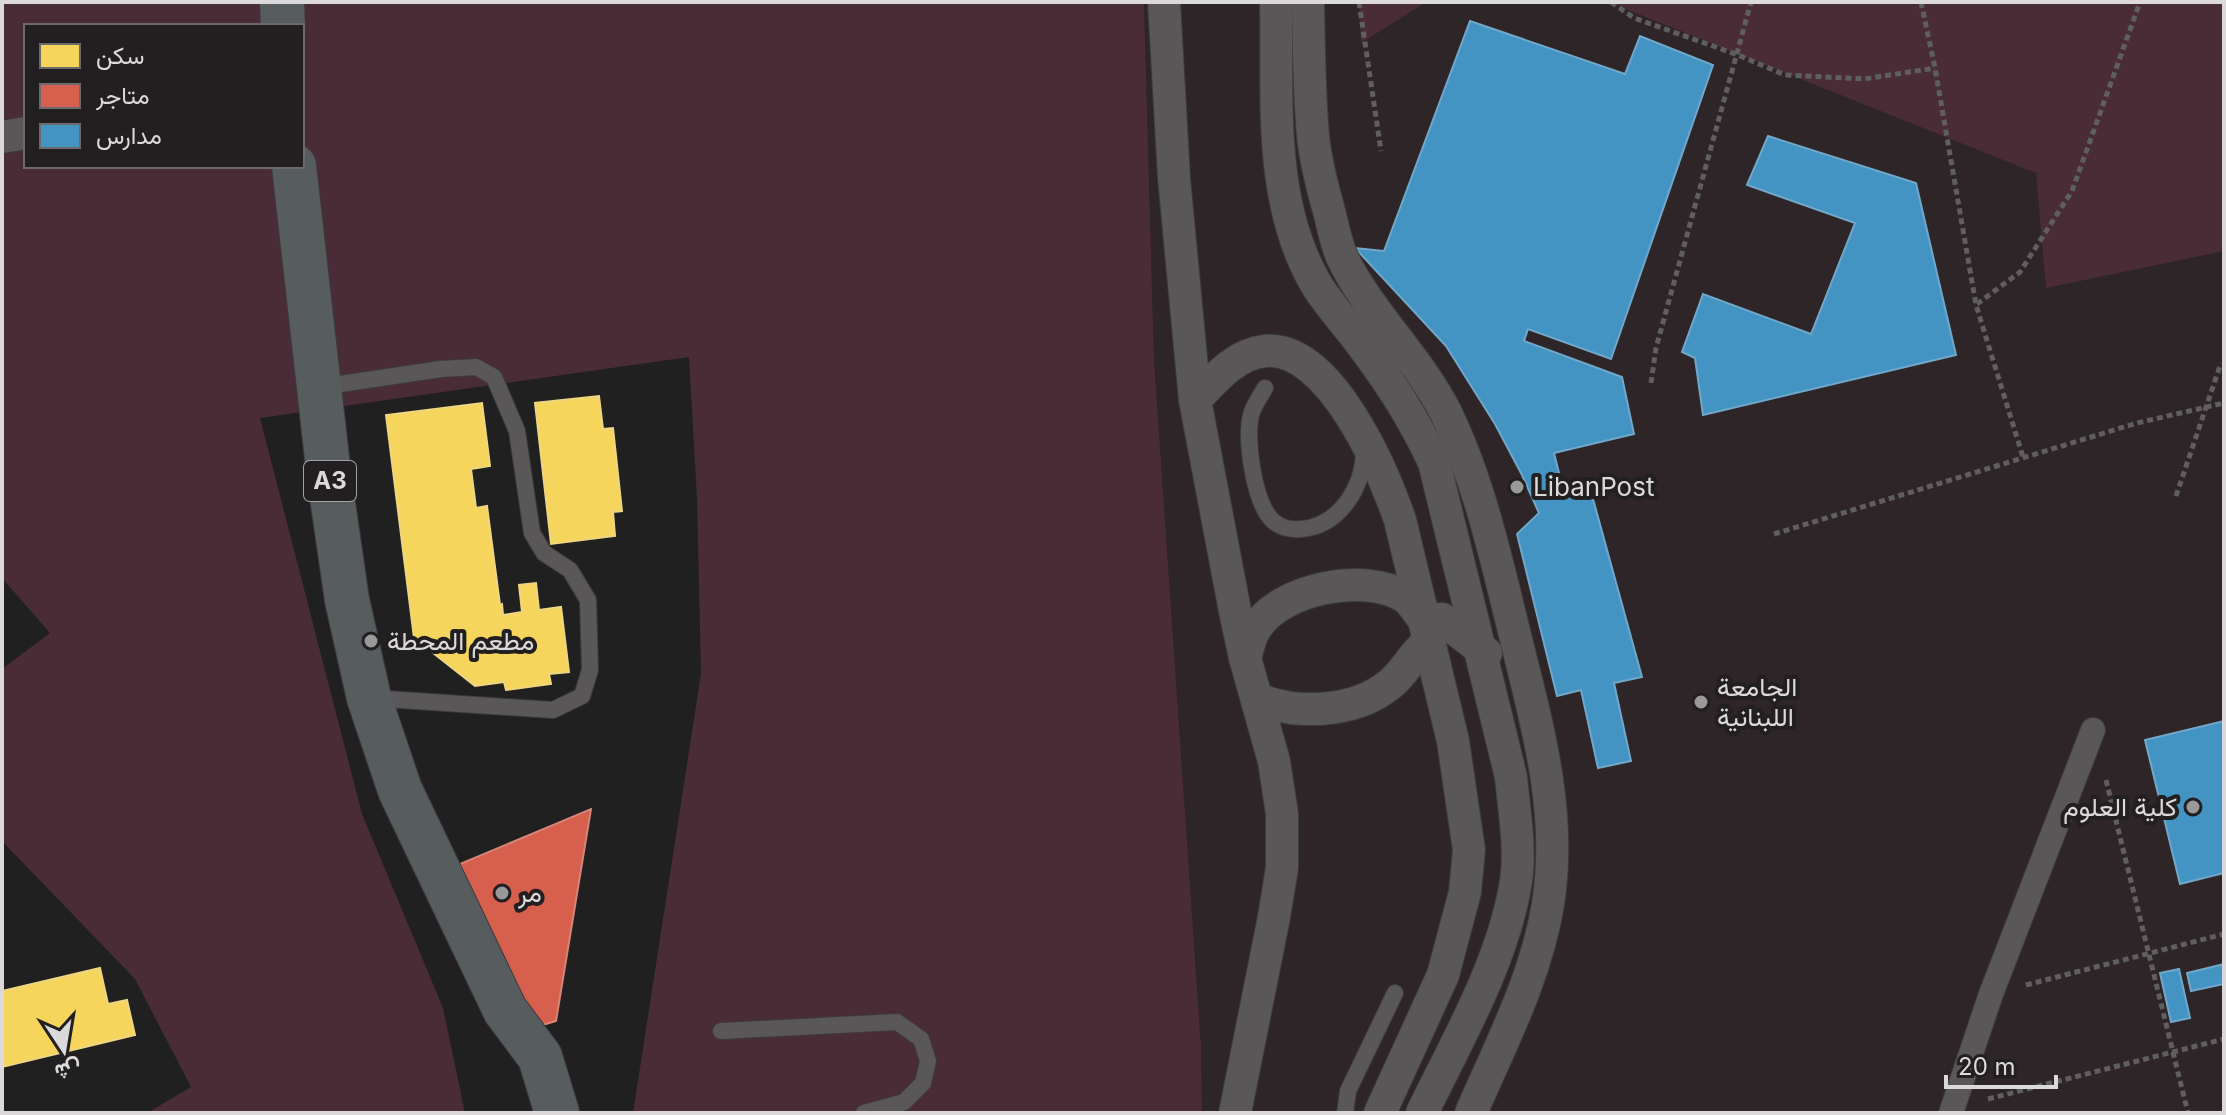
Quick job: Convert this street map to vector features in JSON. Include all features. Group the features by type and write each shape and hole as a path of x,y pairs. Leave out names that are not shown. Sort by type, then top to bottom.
{"highway":[{"path":"282,2 283,24"},
{"name":"A3","path":"294,168 347,600 369,698 400,790 505,1010 540,1057 557,1113"},
{"name":"A3","path":"505,1010 511,1062 526,1113"}],"street":[{"path":"1164,2 1174,178 1195,400 1245,658 1279,786 1282,868 1235,1113"},
{"path":"1276,2 1280,149 1289,221 1317,286 1413,416 1434,462 1511,777 1517,879 1507,921 1489,971 1422,1113"},
{"path":"1308,2 1313,137 1341,256 1417,364 1445,413 1488,531 1539,729 1552,819 1553,856 1548,905 1522,996 1471,1113"},
{"path":"2,137 24,133"},
{"path":"1195,400 1226,368 1263,351 1281,352 1303,362 1321,378 1354,420 1389,487 1432,627 1463,801 1469,850 1465,892 1443,975 1380,1113"},
{"path":"1258,699 1277,707 1296,710 1339,706 1388,686 1464,584 1488,531"},
{"path":"1245,658 1255,629 1286,601 1331,586 1361,584 1405,597 1432,627 1480,649 1527,683"},
{"path":"1952,1111 1991,994 2093,730"}],"lane":[{"path":"319,387 452,368 476,367 494,377 517,431 532,533 544,553 570,570 588,600 590,670 582,696 553,710 369,698"},
{"path":"1265,388 1251,412 1248,432 1251,457 1265,511 1274,522 1287,529 1318,527 1343,509 1364,469 1364,438"},
{"path":"1345,1113 1348,1091 1395,993"},
{"path":"721,1031 897,1022 921,1039 928,1061 923,1083 904,1102 864,1113"}],"path":[{"path":"1359,2 1381,151"},
{"path":"1611,2 1634,18 1785,75 1864,79 1935,68"},
{"path":"1651,383 1656,348 1751,2"},
{"path":"1921,2 1976,305 2023,457"},
{"path":"1976,305 2020,272 2072,191 2140,2"},
{"path":"2176,496 2221,363"},
{"path":"1774,534 2137,423 2224,403"},
{"path":"2093,730 2188,1113"},
{"path":"1991,994 2224,934"},
{"path":"1952,1111 2224,1039"}],"shaded area":[{"path":"2,2 1144,2 1154,359 1201,1046 1202,1113 633,1113 701,674 697,498 689,357 260,418 362,814 443,1008 465,1113 147,1113 191,1087 135,979 2,841 2,669 50,633 2,578"},
{"name":"الجامعة اللبنانية","path":"1144,2 2224,2 2224,1113 1202,1113 1201,1046 1154,359"},
{"path":"1359,2 1426,2 1361,43"},
{"path":"1608,2 2224,2 2224,251 2046,288 2036,173"}],"building: سكن":[{"path":"599,396 603,429 613,428 622,511 613,512 615,536 551,544 535,403"},
{"path":"482,403 490,466 471,469 476,508 487,506 503,615 522,612 519,585 536,583 539,610 561,607 569,672 549,674 551,684 506,690 504,682 475,686 414,638 386,415"},
{"path":"100,968 108,1004 127,1000 135,1035 2,1067 2,991"}],"building: متاجر":[{"path":"591,809 556,1021 533,1028 460,864"}],"building: مدارس":[{"path":"1470,21 1625,74 1640,36 1713,65 1611,359 1528,329 1524,341 1622,377 1634,434 1554,453 1564,493 1590,488 1642,677 1614,683 1631,761 1598,768 1581,690 1557,696 1517,534 1539,513 1522,475 1495,424 1446,346 1355,248 1384,251"},
{"path":"1768,136 1916,183 1956,355 1703,415 1695,358 1682,352 1703,294 1811,334 1855,223 1747,185"},
{"name":"كلية العلوم","path":"2224,721 2224,873 2180,884 2145,740"},
{"path":"2224,964 2224,984 2191,991 2187,973"},
{"path":"2179,969 2190,1018 2171,1022 2160,973"}],"place":[{"name":"LibanPost","path":"1517,487"},
{"name":"مطعم المحطة","path":"371,641"},
{"name":"الجامعة اللبنانية","path":"1701,702"},
{"name":"كلية العلوم","path":"2193,807"},
{"name":"مر","path":"502,893"}]}
